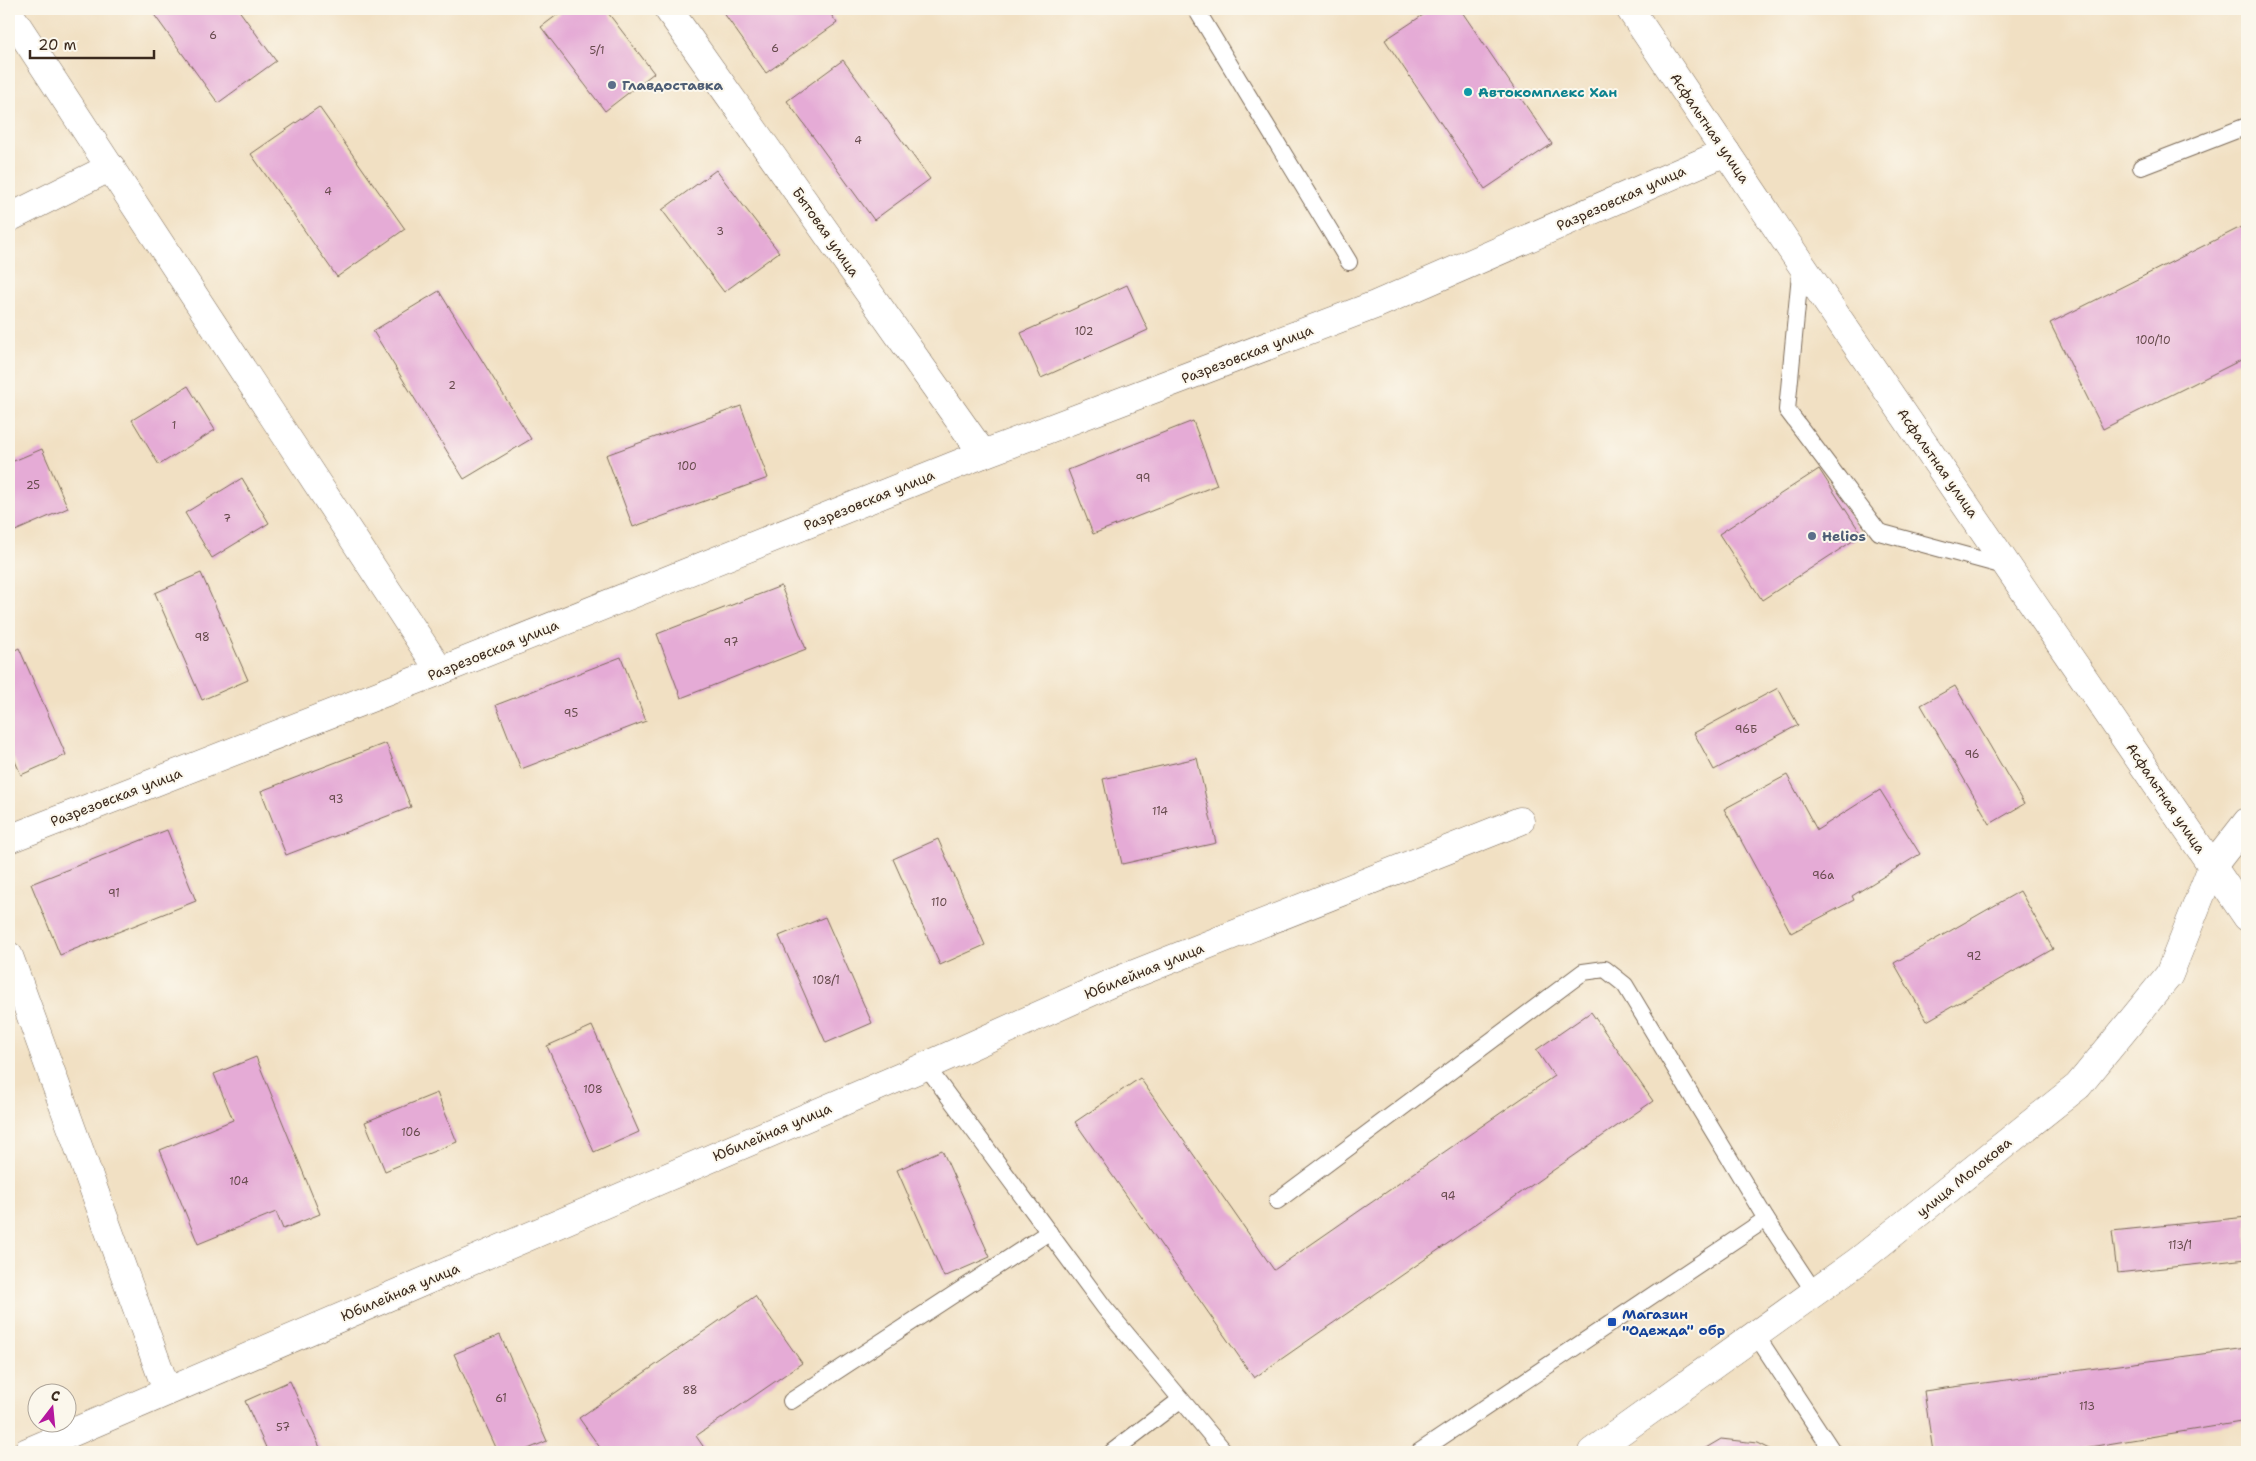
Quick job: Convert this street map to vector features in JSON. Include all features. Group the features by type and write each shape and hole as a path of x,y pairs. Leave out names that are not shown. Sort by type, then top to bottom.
{"street":[{"name":"Бытовая улица","path":"668,9 983,454"},
{"name":"Асфальтная улица","path":"1630,9 1801,264 2247,917"},
{"path":"9,13 440,671"},
{"name":"Разрезовская улица","path":"9,839 440,671 983,454 1376,305 1726,152"},
{"path":"9,218 111,167"},
{"name":"Юбилейная улица","path":"27,1452 926,1066 1109,984 1520,821"},
{"name":"улица Молокова","path":"1592,1452 1857,1262 2078,1086 2170,975 2212,867 2247,822"},
{"path":"9,956 167,1392"}],"lane":[{"path":"1196,9 1349,262"},
{"path":"2141,167 2247,126"},
{"path":"1801,264 1787,410 1879,532 2010,568"},
{"path":"1278,1201 1582,972 1604,969 1625,985 1766,1219 1815,1293"},
{"path":"926,1066 1104,1307 1225,1452"},
{"path":"1419,1452 1766,1219"},
{"path":"791,1401 1049,1232"},
{"path":"1756,1335 1833,1452"},
{"path":"1112,1452 1180,1400"}],"building":[{"path":"150,9 238,9 276,61 218,103"},
{"path":"565,9 605,9 654,73 605,111 541,27"},
{"path":"721,9 827,9 837,23 766,73"},
{"name":"Автокомплекс Хан","path":"1432,9 1460,9 1552,144 1485,189 1385,40"},
{"path":"843,60 930,179 874,220 787,101"},
{"path":"319,107 405,229 337,277 251,154"},
{"path":"716,170 779,252 724,292 662,210"},
{"path":"2247,224 2247,357 2103,429 2050,323"},
{"path":"1127,285 1148,330 1041,378 1021,333"},
{"path":"439,291 531,439 464,479 373,331"},
{"path":"188,386 215,430 159,465 132,420"},
{"path":"741,406 768,478 633,527 606,455"},
{"path":"1193,421 1217,485 1093,534 1068,470"},
{"path":"42,449 68,508 13,532 9,523 9,463"},
{"path":"1819,469 1862,535 1762,600 1719,534"},
{"path":"242,478 269,523 212,558 185,513"},
{"path":"201,573 248,680 202,700 155,593"},
{"path":"781,586 806,649 681,698 657,634"},
{"path":"19,648 66,755 21,775 9,747 9,653"},
{"path":"621,657 646,721 521,769 496,705"},
{"path":"1955,686 2024,804 1990,824 1921,705"},
{"path":"1778,688 1798,725 1714,770 1694,733"},
{"path":"386,743 411,807 286,855 261,791"},
{"path":"1197,758 1216,843 1122,864 1103,779"},
{"path":"1787,775 1817,830 1880,790 1920,854 1852,896 1854,900 1791,933 1724,809"},
{"path":"167,830 196,901 60,955 31,884"},
{"path":"938,839 985,945 940,965 893,859"},
{"path":"2020,891 2053,949 1927,1021 1894,963"},
{"path":"825,917 872,1023 826,1043 779,936"},
{"path":"1591,1012 1653,1101 1254,1378 1075,1122 1140,1078 1274,1270 1554,1076 1536,1050"},
{"path":"592,1026 639,1132 594,1152 547,1046"},
{"path":"256,1057 320,1214 283,1229 276,1212 198,1244 160,1150 233,1120 214,1074"},
{"path":"437,1093 457,1142 385,1171 365,1122"},
{"path":"942,1150 990,1257 944,1277 897,1170"},
{"path":"2247,1217 2247,1259 2117,1273 2112,1231"},
{"path":"755,1296 802,1363 696,1436 707,1452 603,1452 579,1418"},
{"path":"500,1335 547,1441 521,1452 498,1452 454,1354"},
{"path":"2247,1348 2247,1421 2059,1452 1933,1452 1924,1391"},
{"path":"290,1381 322,1452 268,1452 245,1401"},
{"path":"1721,1439 1757,1443 1775,1452 1699,1452"}],"place":[{"name":"Главдоставка","path":"612,85"},
{"name":"Автокомплекс Хан","path":"1468,92"},
{"name":"Helios","path":"1812,536"},
{"name":"Магазин \"Одежда\" обр","path":"1612,1322"}]}
